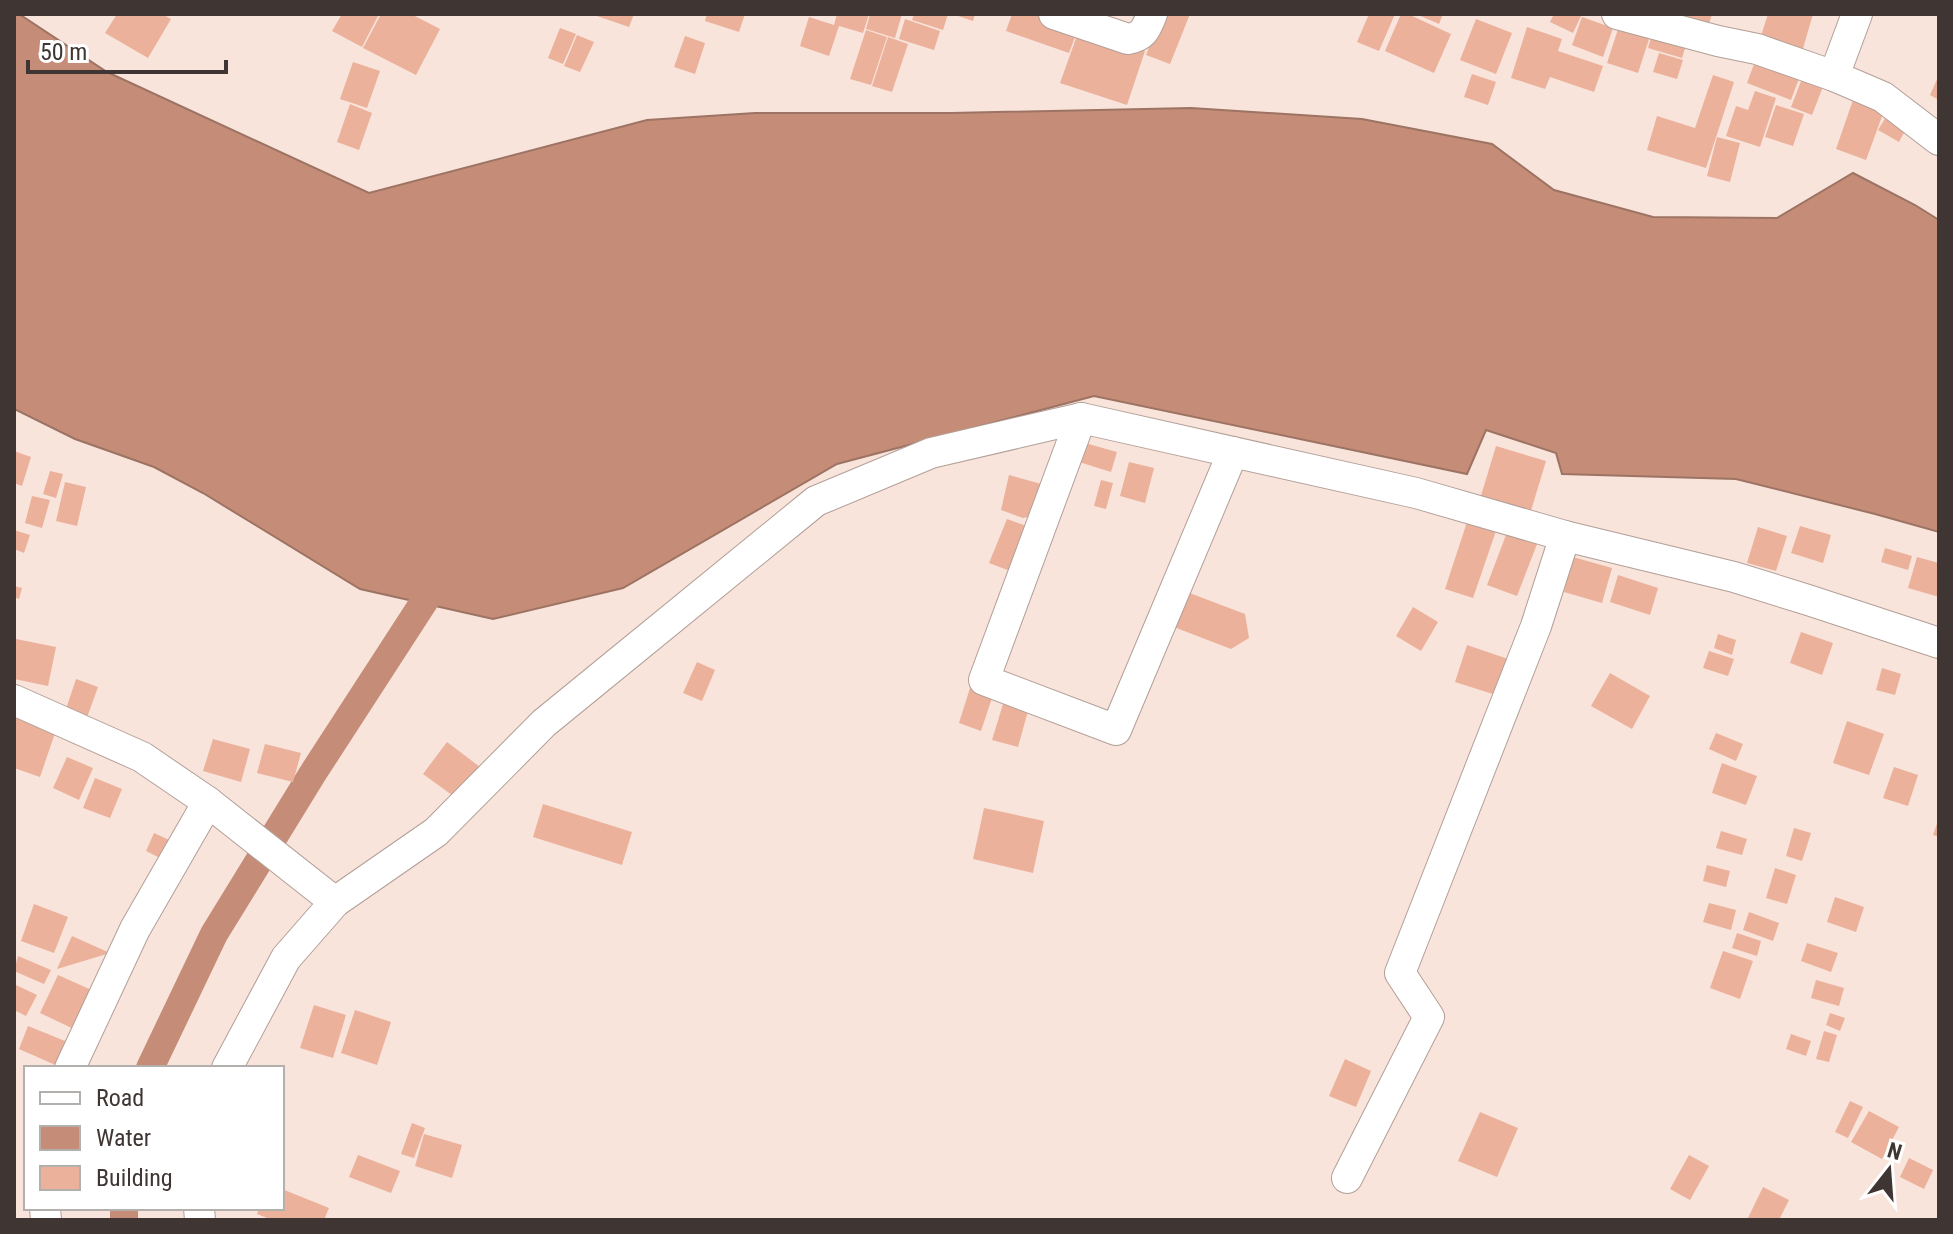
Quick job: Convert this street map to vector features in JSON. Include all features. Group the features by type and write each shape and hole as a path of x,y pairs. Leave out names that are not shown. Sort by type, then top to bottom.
{"street":[{"path":"1054,14 1128,39 1138,37 1152,14"},
{"path":"1834,76 1857,14"},
{"path":"1620,15 1757,49 1834,76 1883,97 1939,140"},
{"path":"1081,418 984,680 1116,730 1233,452"},
{"path":"228,1066 286,958 335,902 436,832 544,723 816,501 931,453 1081,418 1416,493 1565,536 1734,577 1939,643"},
{"path":"1347,1178 1429,1017 1400,973 1536,626 1565,536"},
{"path":"14,700 142,757 208,802 335,902"},
{"path":"71,1066 135,929 208,802"}],"water":[{"path":"14,14 19,14 107,72 369,193 647,120 755,113 1191,108 1362,119 1492,144 1554,190 1653,217 1777,218 1853,173 1939,220 1939,532 1736,479 1562,474 1556,453 1486,430 1467,474 1094,396 837,464 623,588 493,619 360,589 203,493 154,467 75,439 14,409"}],"building":[{"path":"117,14 162,14 171,19 148,58 105,33"},
{"path":"342,14 379,14 362,47 332,31"},
{"path":"381,14 411,14 440,29 416,75 363,48"},
{"path":"591,14 634,14 629,27"},
{"path":"707,14 745,14 739,32 705,21"},
{"path":"837,14 869,14 863,33 839,26 829,56 800,46 809,17 834,25"},
{"path":"870,14 902,14 895,38 866,29"},
{"path":"914,14 948,14 943,30 912,20"},
{"path":"952,14 975,14 973,21"},
{"path":"1012,14 1035,14 1078,29 1069,53 1006,31"},
{"path":"1162,14 1190,14 1170,64 1146,55"},
{"path":"1369,14 1395,14 1379,51 1357,42"},
{"path":"1401,14 1408,14 1451,34 1434,73 1385,51"},
{"path":"1416,14 1443,14 1439,24"},
{"path":"1554,14 1582,14 1573,33 1550,22"},
{"path":"1656,14 1712,14 1707,31"},
{"path":"1768,14 1813,14 1802,52 1760,39"},
{"path":"1582,17 1613,28 1603,57 1572,45"},
{"path":"905,19 940,31 934,50 899,39"},
{"path":"1476,19 1512,33 1496,74 1460,60"},
{"path":"1619,26 1650,36 1638,73 1607,63"},
{"path":"1527,27 1562,39 1558,51 1603,66 1594,92 1550,77 1545,89 1511,78"},
{"path":"560,28 576,34 563,64 548,58"},
{"path":"866,30 887,37 871,85 850,79"},
{"path":"1079,30 1145,51 1127,105 1060,83"},
{"path":"1653,31 1687,42 1682,58 1648,48"},
{"path":"577,35 594,42 580,72 564,66"},
{"path":"685,36 705,43 695,74 674,67"},
{"path":"888,37 908,44 892,92 872,86"},
{"path":"1659,53 1683,60 1677,79 1653,72"},
{"path":"1757,56 1801,73 1791,100 1747,83"},
{"path":"353,62 380,71 367,108 340,99"},
{"path":"1472,74 1496,82 1488,105 1464,97"},
{"path":"1713,75 1734,82 1706,168 1647,150 1657,116 1695,128"},
{"path":"1939,75 1939,100 1930,95"},
{"path":"1803,76 1824,84 1812,115 1791,107"},
{"path":"1755,91 1776,98 1760,147 1726,136 1736,106 1748,110"},
{"path":"1853,100 1884,111 1866,160 1836,149"},
{"path":"350,104 372,113 359,150 337,142"},
{"path":"1776,105 1804,114 1793,146 1765,137"},
{"path":"1886,117 1906,129 1899,142 1878,130"},
{"path":"1717,137 1740,143 1730,182 1707,176"},
{"path":"1085,443 1117,452 1111,472 1079,462"},
{"path":"1496,446 1546,461 1530,514 1480,499"},
{"path":"14,451 31,457 22,486 14,483"},
{"path":"1129,462 1154,468 1145,503 1120,496"},
{"path":"50,471 63,474 56,498 43,494"},
{"path":"1009,475 1049,486 1041,514 1023,518 1001,510"},
{"path":"1101,480 1113,483 1106,509 1094,506"},
{"path":"65,482 86,487 77,526 56,521"},
{"path":"32,496 50,500 42,528 25,523"},
{"path":"1469,516 1498,525 1473,598 1445,589"},
{"path":"1007,519 1035,529 1018,574 989,563"},
{"path":"1800,526 1831,535 1823,563 1791,553"},
{"path":"1509,527 1539,539 1517,596 1487,585"},
{"path":"1758,527 1787,536 1776,571 1747,563"},
{"path":"14,530 30,535 24,553 14,549"},
{"path":"1885,548 1912,556 1908,570 1881,562"},
{"path":"1573,557 1612,568 1602,603 1564,592"},
{"path":"1917,557 1939,563 1939,597 1908,588"},
{"path":"1618,575 1658,588 1650,615 1610,602"},
{"path":"14,586 22,588 19,599 14,597"},
{"path":"1179,589 1245,614 1249,638 1231,649 1166,624"},
{"path":"1413,607 1438,622 1421,651 1396,636"},
{"path":"1801,632 1833,643 1822,675 1790,663"},
{"path":"1718,634 1736,640 1732,655 1714,648"},
{"path":"16,639 56,647 48,686 14,679"},
{"path":"1467,645 1514,661 1502,697 1455,682"},
{"path":"1709,651 1734,659 1728,676 1703,668"},
{"path":"697,662 715,670 702,701 683,693"},
{"path":"1882,668 1901,674 1895,695 1876,690"},
{"path":"1610,673 1650,696 1632,729 1591,706"},
{"path":"76,679 98,687 85,723 64,715"},
{"path":"970,688 993,695 981,731 959,723"},
{"path":"1003,704 1028,711 1018,747 992,740"},
{"path":"14,716 56,730 40,777 14,768"},
{"path":"1847,721 1884,734 1869,775 1833,763"},
{"path":"1716,733 1743,744 1736,761 1709,749"},
{"path":"213,739 250,749 241,782 203,771"},
{"path":"447,742 480,767 456,798 423,774"},
{"path":"265,744 301,753 293,782 257,773"},
{"path":"67,757 93,768 79,800 53,788"},
{"path":"1722,763 1757,776 1746,805 1712,793"},
{"path":"1894,767 1918,775 1908,806 1883,798"},
{"path":"95,778 122,789 110,818 83,808"},
{"path":"543,804 632,832 622,865 533,837"},
{"path":"984,808 1044,821 1033,873 973,859"},
{"path":"1939,818 1939,837 1933,835"},
{"path":"1794,828 1811,833 1802,861 1786,856"},
{"path":"1721,831 1747,839 1742,855 1716,848"},
{"path":"154,833 178,844 170,863 146,851"},
{"path":"1707,865 1730,871 1726,887 1703,881"},
{"path":"1775,868 1796,875 1787,904 1766,898"},
{"path":"1835,897 1864,907 1856,932 1827,922"},
{"path":"1709,903 1736,910 1731,930 1703,922"},
{"path":"34,904 68,917 54,953 21,941"},
{"path":"1749,912 1779,923 1773,941 1743,930"},
{"path":"1737,933 1761,941 1757,956 1732,948"},
{"path":"72,936 110,953 57,969"},
{"path":"1807,943 1838,953 1831,972 1801,961"},
{"path":"1723,951 1753,961 1740,999 1710,988"},
{"path":"18,956 51,970 44,984 14,971"},
{"path":"58,975 96,992 78,1031 40,1013"},
{"path":"1816,980 1844,988 1839,1006 1811,998"},
{"path":"14,984 37,995 26,1016 14,1010"},
{"path":"314,1005 346,1015 333,1058 300,1048"},
{"path":"355,1010 391,1022 377,1065 341,1053"},
{"path":"1830,1013 1845,1018 1840,1031 1826,1025"},
{"path":"28,1026 70,1043 60,1066 19,1049"},
{"path":"1824,1031 1837,1035 1829,1062 1816,1059"},
{"path":"1791,1034 1811,1041 1806,1056 1786,1049"},
{"path":"1345,1059 1371,1071 1356,1107 1329,1096"},
{"path":"1850,1101 1863,1107 1848,1138 1835,1132"},
{"path":"1869,1111 1899,1127 1882,1159 1851,1142"},
{"path":"1480,1112 1518,1128 1497,1177 1458,1161"},
{"path":"412,1123 425,1128 414,1158 401,1154"},
{"path":"424,1134 462,1145 452,1178 415,1166"},
{"path":"358,1155 400,1171 391,1193 349,1177"},
{"path":"1689,1155 1709,1166 1690,1200 1670,1189"},
{"path":"1909,1158 1933,1170 1924,1189 1900,1177"},
{"path":"1763,1187 1789,1200 1779,1220 1748,1218"},
{"path":"284,1190 329,1208 324,1220 272,1220 257,1214 258,1210 284,1210"}],"waterway":[{"path":"151,1066 214,934 313,773 442,574"},
{"path":"124,1210 124,1220"}]}
